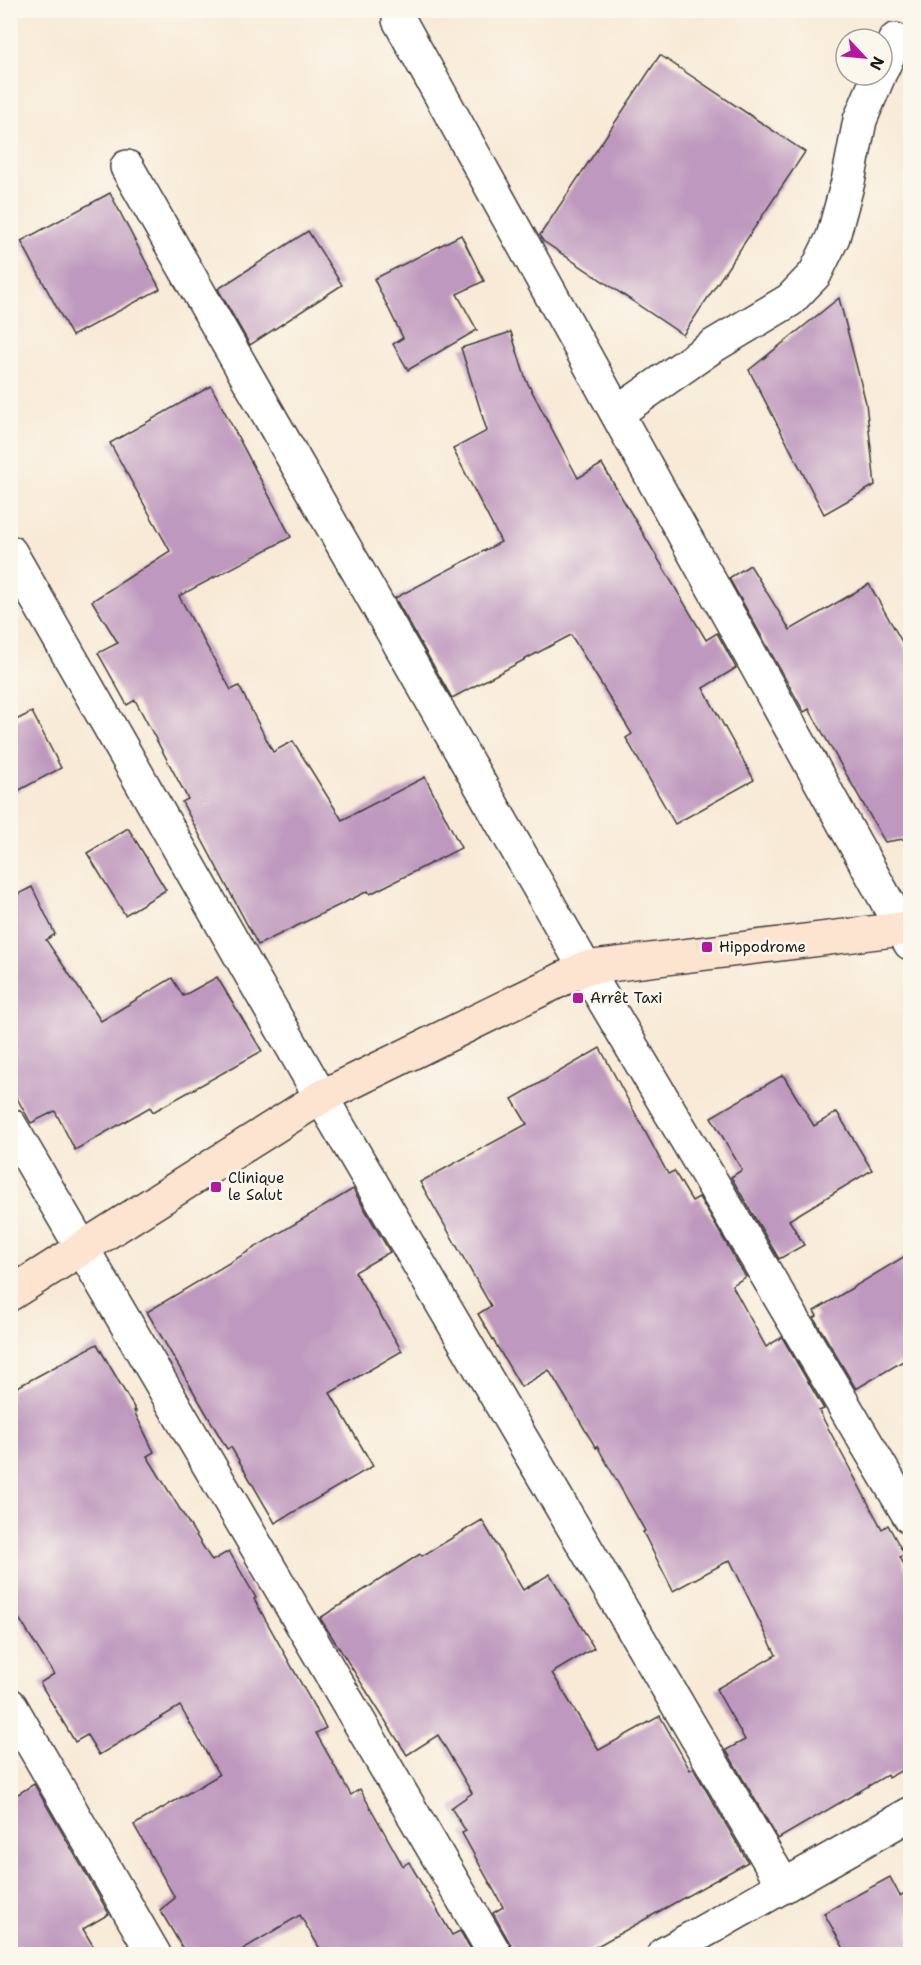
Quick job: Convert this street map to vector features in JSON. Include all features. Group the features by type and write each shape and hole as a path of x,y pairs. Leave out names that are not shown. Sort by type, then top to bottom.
{"street":[{"path":"10,1294 321,1096 585,968 908,933 399,20"},
{"path":"617,412 713,346 790,300 815,274 833,237 848,182 860,120 874,87"},
{"path":"127,167 585,968 910,1517"},
{"path":"10,552 321,1096 784,1886"},
{"path":"10,1125 495,1954"},
{"path":"10,1705 154,1954"},
{"path":"664,1954 910,1814"}],"building":[{"path":"660,55 805,152 683,335 543,241 540,235"},
{"path":"110,193 160,289 72,336 21,241"},
{"path":"308,231 342,285 250,345 218,289"},
{"path":"461,235 484,281 457,294 477,330 408,370 393,344 403,338 374,279"},
{"path":"839,298 866,403 875,485 824,514 749,370"},
{"path":"511,332 526,380 578,478 602,464 706,640 717,633 736,668 703,688 754,780 675,824 626,738 632,734 571,635 452,698 395,598 501,542 453,449 487,431 461,348"},
{"path":"211,386 291,537 179,596 231,690 239,686 273,752 293,741 342,820 425,777 461,848 370,894 368,891 258,945 182,802 188,799 135,700 127,705 98,653 118,643 92,601 170,551 110,443"},
{"path":"750,565 790,630 869,584 910,656 910,838 885,842 809,709 804,712 729,578"},
{"path":"32,712 61,768 10,795 10,723"},
{"path":"128,828 166,890 125,915 87,853"},
{"path":"32,887 55,934 46,940 101,1021 172,978 183,996 217,977 262,1051 153,1112 150,1107 75,1150 55,1111 31,1123 10,1086 10,898"},
{"path":"600,1048 668,1174 674,1171 692,1201 699,1197 746,1277 732,1285 766,1347 782,1337 824,1409 819,1411 882,1529 888,1525 904,1554 900,1557 910,1577 910,1766 888,1778 887,1775 778,1839 726,1750 745,1740 716,1689 776,1655 730,1560 673,1591 643,1532 645,1531 597,1446 596,1448 549,1370 521,1387 478,1314 491,1306 420,1182 527,1124 512,1099"},
{"path":"783,1075 814,1126 837,1112 872,1170 789,1220 804,1245 779,1259 731,1177 742,1170 711,1117"},
{"path":"353,1189 390,1252 355,1272 402,1351 330,1393 373,1466 275,1523 231,1447 227,1449 147,1312"},
{"path":"910,1253 910,1357 856,1389 814,1318 817,1316 814,1311"},
{"path":"97,1344 136,1411 134,1411 154,1452 147,1456 212,1561 229,1551 256,1598 254,1599 326,1728 316,1733 351,1795 360,1789 403,1866 409,1862 452,1935 460,1931 474,1954 323,1954 300,1915 235,1954 186,1954 160,1910 175,1898 134,1825 219,1775 180,1706 99,1755 87,1735 75,1742 40,1683 54,1674 10,1604 10,1391"},
{"path":"482,1520 523,1590 550,1574 594,1648 552,1673 599,1750 660,1716 690,1770 693,1768 748,1862 583,1954 514,1954 493,1913 503,1907 462,1833 466,1831 451,1808 472,1793 438,1735 407,1755 320,1618 420,1554 422,1556"},
{"path":"34,1784 109,1914 83,1929 98,1954 10,1954 10,1799"},
{"path":"890,1877 900,1896 910,1889 910,1954 847,1954 824,1913"}],"place":[{"name":"Hippodrome","path":"707,947"},
{"name":"Arrêt Taxi","path":"578,998"},
{"name":"Clinique le Salut","path":"216,1187"}]}
